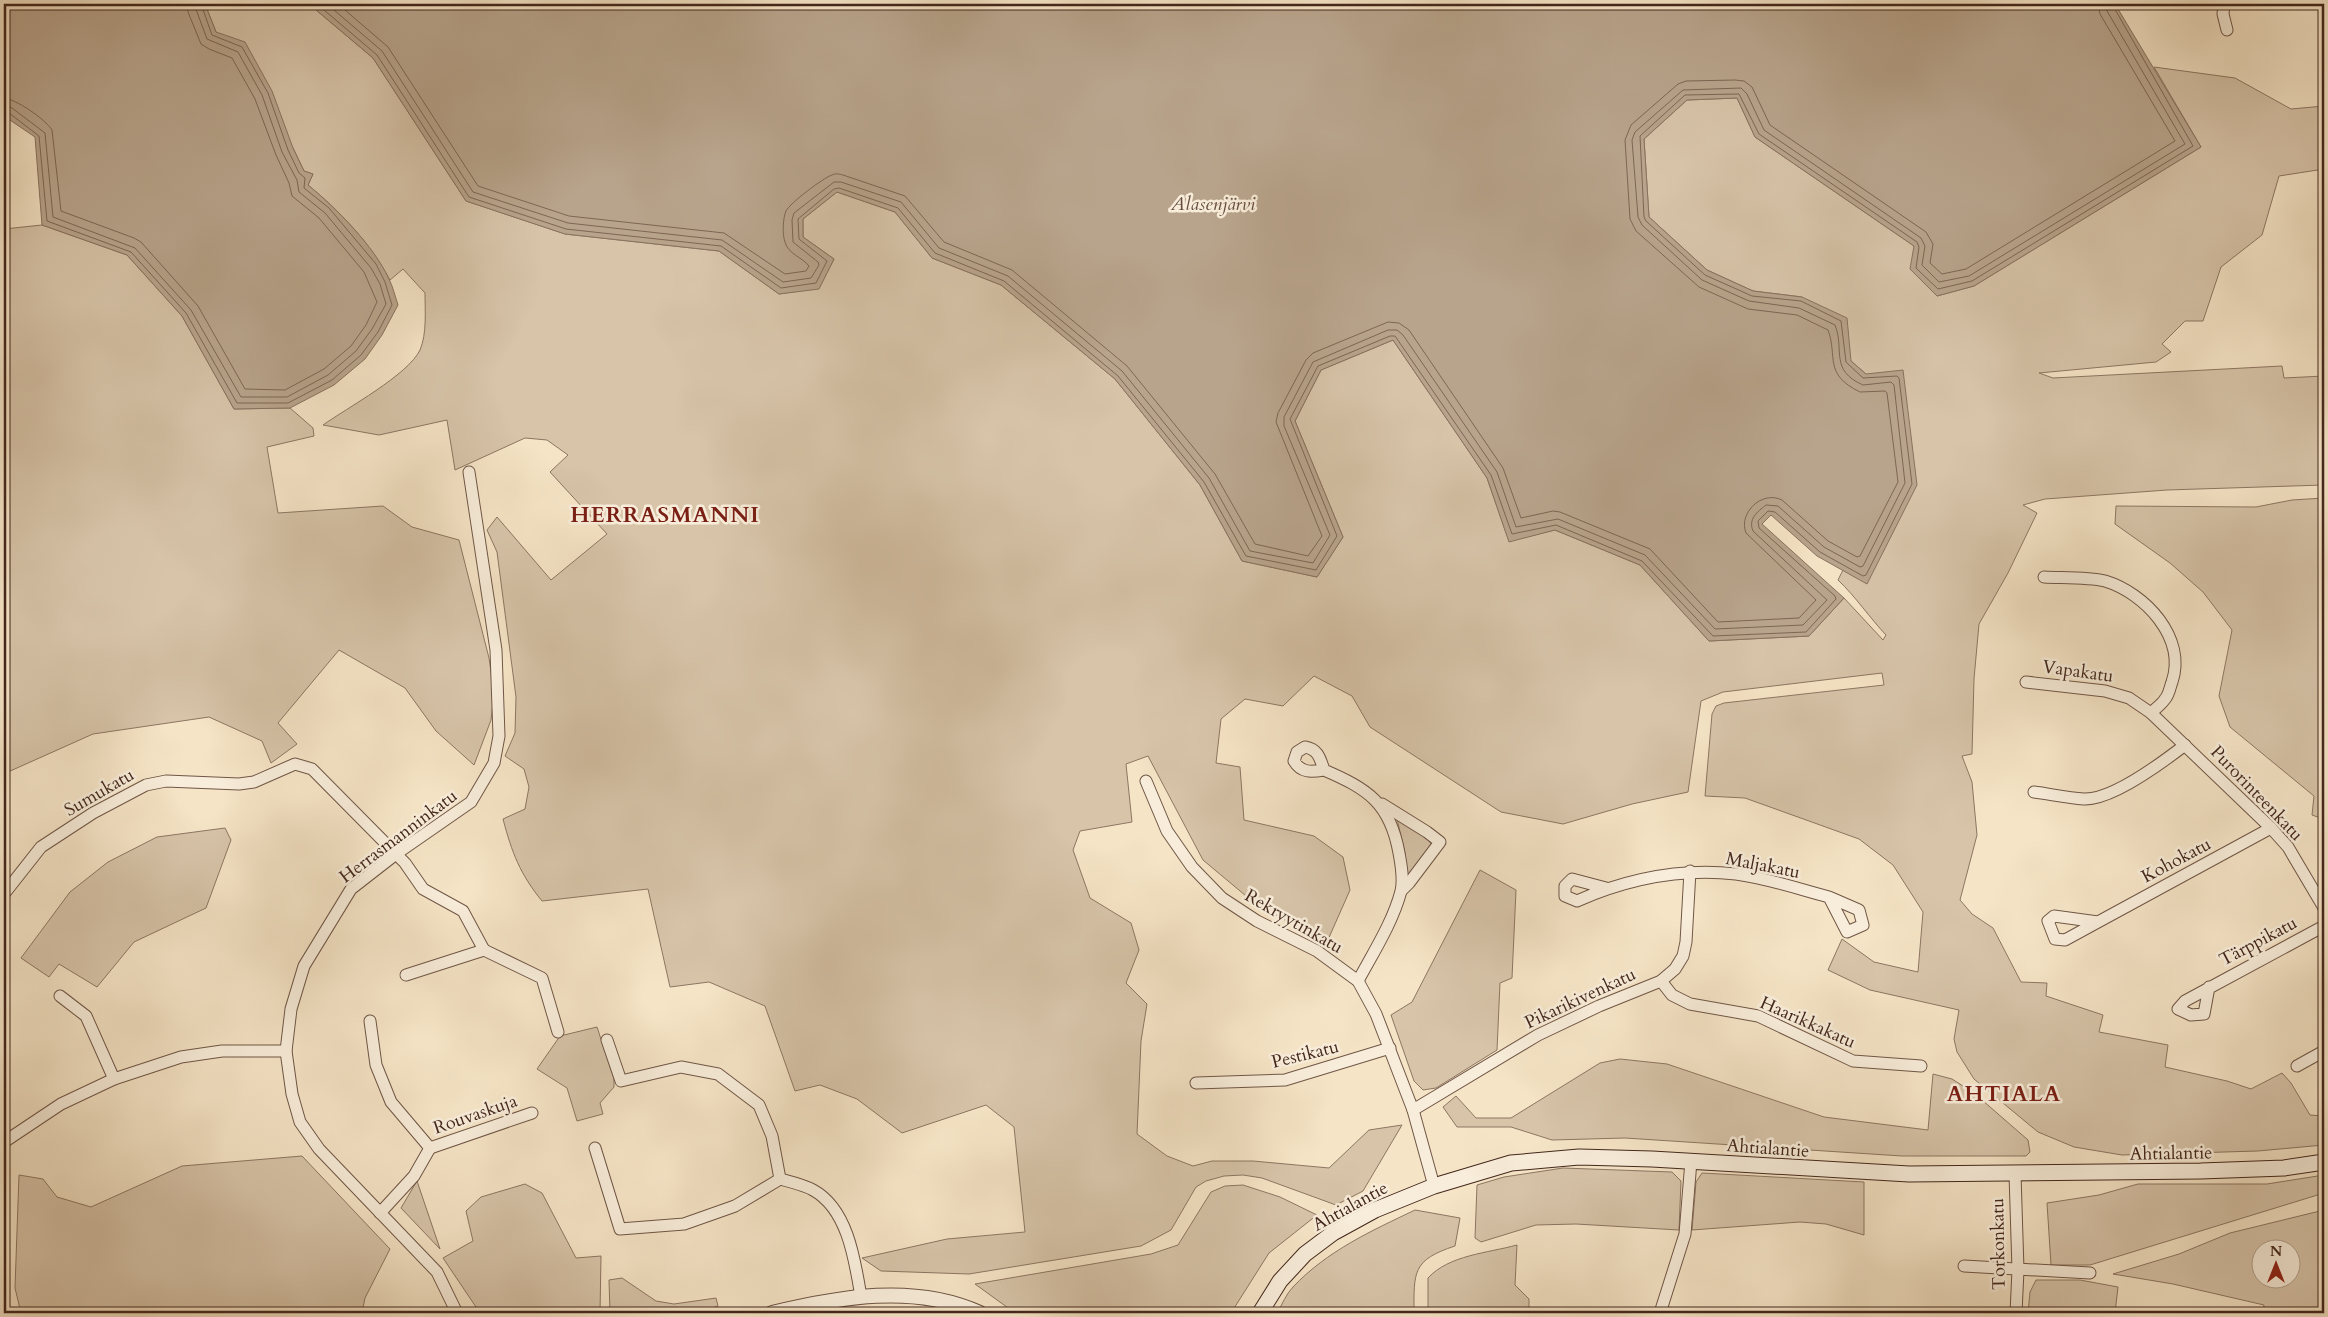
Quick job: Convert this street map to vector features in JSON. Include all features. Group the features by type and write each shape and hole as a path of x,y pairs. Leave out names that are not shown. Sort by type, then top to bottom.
{"main road":[{"name":"Ahtialantie","path":"1260,1313 1280,1281 1305,1254 1333,1233 1374,1210 1434,1186 1511,1163 1579,1157 1691,1161 1776,1168 1908,1174 2014,1174 2201,1172 2284,1168 2324,1162"}],"street":[{"path":"2224,4 2223,14 2226,30"},
{"name":"Herrasmanninkatu","path":"457,1313 437,1272 319,1149 300,1122 292,1094 286,1051 291,1009 304,966 351,889 396,854 471,802 494,763 499,736 496,650 468,472"},
{"path":"2044,577 2104,581 2135,596 2158,618 2172,639 2174,677 2166,699 2151,713"},
{"name":"Vapakatu","path":"2026,682 2105,691 2129,698 2151,713"},
{"name":"Purorinteenkatu","path":"2151,713 2271,828 2288,847 2324,908"},
{"path":"2034,792 2085,799 2100,797 2158,767 2185,745"},
{"name":"Sumukatu","path":"4,894 41,847 93,813 146,784 166,781 238,784 254,782 295,764 312,770 396,854"},
{"path":"1324,770 1348,781 1440,842 1409,884 1402,890"},
{"name":"Rekryytinkatu","path":"1146,781 1167,831 1192,867 1222,898 1257,921 1316,951 1358,981 1376,1014 1413,1110 1434,1186"},
{"path":"1358,981 1384,932 1402,890 1402,866 1397,842 1392,823 1380,804"},
{"name":"Kohokatu","path":"2098,922 2271,828"},
{"path":"396,854 423,888 463,911 484,950 542,978 558,1032"},
{"name":"Maljakatu","path":"1606,888 1690,871 1738,874 1829,897"},
{"name":"Pikarikivenkatu","path":"1413,1110 1538,1035 1599,1006 1661,981 1675,969 1683,956 1690,871"},
{"name":"Tärppikatu","path":"2209,987 2324,926"},
{"path":"406,975 484,950"},
{"name":"Haarikkakatu","path":"1661,981 1672,995 1690,1004 1758,1016 1853,1061 1921,1066"},
{"path":"60,996 86,1016 114,1079"},
{"path":"370,1021 376,1065 391,1102 430,1148 414,1176 380,1213"},
{"path":"607,1040 621,1081 681,1067 718,1074 759,1105 772,1136 780,1179"},
{"name":"Pestikatu","path":"1196,1082 1285,1080 1390,1048"},
{"path":"4,1142 61,1104 114,1079 181,1057 222,1051 286,1051"},
{"path":"2297,1066 2324,1051"},
{"name":"Rouvaskuja","path":"430,1148 532,1113"},
{"path":"595,1148 620,1229 684,1224 735,1206 780,1179 814,1190 840,1214 852,1252 861,1296"},
{"path":"1660,1313 1685,1234 1691,1161"},
{"name":"Torkonkatu","path":"2014,1174 2018,1270 2016,1313"},
{"path":"1964,1266 2090,1273"},
{"path":"772,1313 861,1296 902,1296 936,1299 980,1313"}],"shaded area":[{"path":"205,4 309,4 373,58 466,201 565,234 719,251 779,294 819,288 834,259 803,237 803,219 837,192 895,212 932,258 1001,285 1115,379 1200,485 1242,561 1317,577 1343,537 1295,421 1321,370 1393,340 1487,478 1509,541 1555,530 1640,565 1709,641 1809,636 1844,598 1883,640 1886,635 1838,580 1843,570 1867,583 1866,374 1851,361 1802,297 1753,291 1707,270 1649,217 1644,139 1687,100 1737,98 1755,137 1914,246 1937,296 1974,286 2201,147 2154,67 2235,78 2291,109 2324,106 2324,169 2279,176 2262,235 2221,267 2203,321 2185,321 2162,344 2171,352 2156,362 2039,373 2053,378 2282,366 2284,378 2324,376 2324,485 2167,490 2045,499 2023,505 2037,513 2008,573 1979,624 1974,679 1972,754 1962,756 1972,782 1977,835 1960,900 1972,914 1993,928 2021,982 2047,983 2046,996 2103,1015 2099,1032 2168,1045 2165,1067 2227,1081 2251,1089 2282,1073 2291,1083 2310,1115 2324,1116 2324,1145 2258,1151 2122,1155 2074,1147 2038,1132 1974,1079 1957,1052 1954,1039 1959,1010 1870,990 1828,970 1842,939 1874,962 1918,972 1923,912 1893,865 1859,839 1745,798 1705,796 1712,714 1716,706 1724,703 1884,685 1882,673 1723,692 1701,701 1688,792 1632,804 1563,824 1501,812 1370,727 1352,696 1314,676 1283,706 1245,699 1221,719 1216,763 1240,767 1244,820 1314,836 1343,857 1350,890 1327,942 1258,906 1203,860 1148,756 1126,764 1132,822 1080,831 1073,850 1090,898 1131,923 1139,950 1126,983 1147,1004 1141,1041 1137,1134 1167,1156 1193,1166 1212,1161 1253,1161 1329,1168 1369,1130 1402,1125 1363,1191 1336,1205 1262,1178 1243,1175 1224,1176 1206,1181 1196,1187 1171,1230 1141,1246 969,1274 881,1271 862,1258 947,1239 1025,1232 1014,1127 986,1105 902,1133 857,1099 820,1085 795,1091 765,1006 709,982 670,987 648,889 542,901 534,891 518,863 503,819 525,809 529,787 524,769 505,756 515,733 516,697 497,552 487,530 497,517 551,580 607,534 550,472 568,455 547,440 525,438 455,470 447,420 379,435 323,425 390,380 413,360 420,350 424,337 425,293 403,269 390,280 354,228 308,185 313,174 304,171 293,148 216,32"},
{"path":"42,225 127,255 182,316 234,409 290,408 313,428 314,436 267,447 278,513 383,506 412,527 459,540 489,658 494,692 491,720 474,765 436,731 405,688 339,650 278,723 297,744 271,763 262,741 209,717 93,734 8,772 4,776 4,229"},
{"path":"2324,498 2323,819 2312,815 2314,796 2230,727 2219,696 2232,630 2203,592 2170,563 2115,524 2116,506 2256,507 2292,500"},
{"path":"1397,819 1426,836 1431,844 1412,873 1407,876 1405,853"},
{"path":"225,828 231,840 206,908 134,942 97,987 59,964 49,977 21,958 70,892 108,862 157,837"},
{"path":"1480,870 1516,890 1512,978 1500,983 1497,1050 1436,1088 1423,1090 1414,1081 1391,1015 1412,1002"},
{"path":"597,1027 614,1079 614,1087 600,1103 603,1114 577,1121 567,1088 537,1069 560,1036"},
{"path":"1620,1059 1667,1064 1824,1117 1928,1130 1933,1074 1952,1079 1974,1093 2028,1140 2030,1152 2026,1156 1902,1156 1625,1138 1552,1140 1511,1127 1457,1127 1443,1107 1456,1096 1476,1118 1511,1118 1600,1063"},
{"path":"302,1156 390,1249 365,1298 362,1313 21,1313 15,1288 19,1175 43,1179 57,1197 91,1207 182,1166"},
{"path":"1563,1168 1672,1172 1681,1181 1679,1230 1576,1224 1536,1225 1481,1242 1475,1238 1477,1185 1504,1177"},
{"path":"1702,1173 1864,1182 1864,1235 1826,1224 1800,1222 1692,1230 1696,1182"},
{"path":"2324,1175 2324,1193 2090,1265 2051,1265 2047,1203 2099,1195 2138,1184 2267,1184"},
{"path":"417,1181 440,1249 401,1208"},
{"path":"525,1184 542,1193 576,1258 601,1256 600,1313 480,1313 443,1258 473,1241 466,1211 481,1197"},
{"path":"1243,1185 1280,1197 1317,1215 1269,1253 1231,1313 1015,1313 975,1284 1151,1254 1178,1245 1211,1192 1225,1186"},
{"path":"1415,1210 1460,1218 1455,1246 1430,1257 1418,1269 1414,1287 1414,1313 1277,1313 1291,1290 1320,1263 1350,1243"},
{"path":"2324,1210 2324,1313 2263,1313 2264,1305 2173,1284 2113,1274 2179,1254 2230,1233"},
{"path":"1517,1245 1515,1285 1529,1299 1529,1313 1428,1313 1428,1278 1437,1270 1447,1264 1470,1256"},
{"path":"622,1278 656,1301 674,1304 716,1298 718,1306 700,1313 610,1313 609,1280"},
{"path":"2036,1280 2080,1280 2118,1287 2115,1313 2028,1313 2030,1292"}],"water":[{"path":"4,4 205,4 216,32 245,42 272,91 293,148 304,171 313,174 308,185 342,216 364,241 382,266 392,285 398,305 382,335 365,359 334,385 290,408 234,409 182,316 127,255 42,225 35,137 4,116"},
{"name":"Alasenjärvi","path":"309,4 2115,4 2201,147 1974,286 1937,296 1910,269 1914,246 1755,137 1737,98 1687,100 1644,139 1649,217 1707,270 1753,291 1802,297 1847,318 1851,361 1866,374 1903,370 1917,485 1867,584 1817,556 1771,515 1762,524 1844,598 1809,636 1709,641 1640,565 1555,530 1509,542 1487,478 1393,340 1321,370 1295,421 1343,537 1317,577 1242,561 1200,485 1115,379 1001,285 932,258 895,212 837,192 803,219 803,237 834,259 819,289 779,294 719,251 565,234 466,201 373,58"}],"district":[{"name":"HERRASMANNI","path":"665,514"},
{"name":"AHTIALA","path":"2004,1093"}]}
